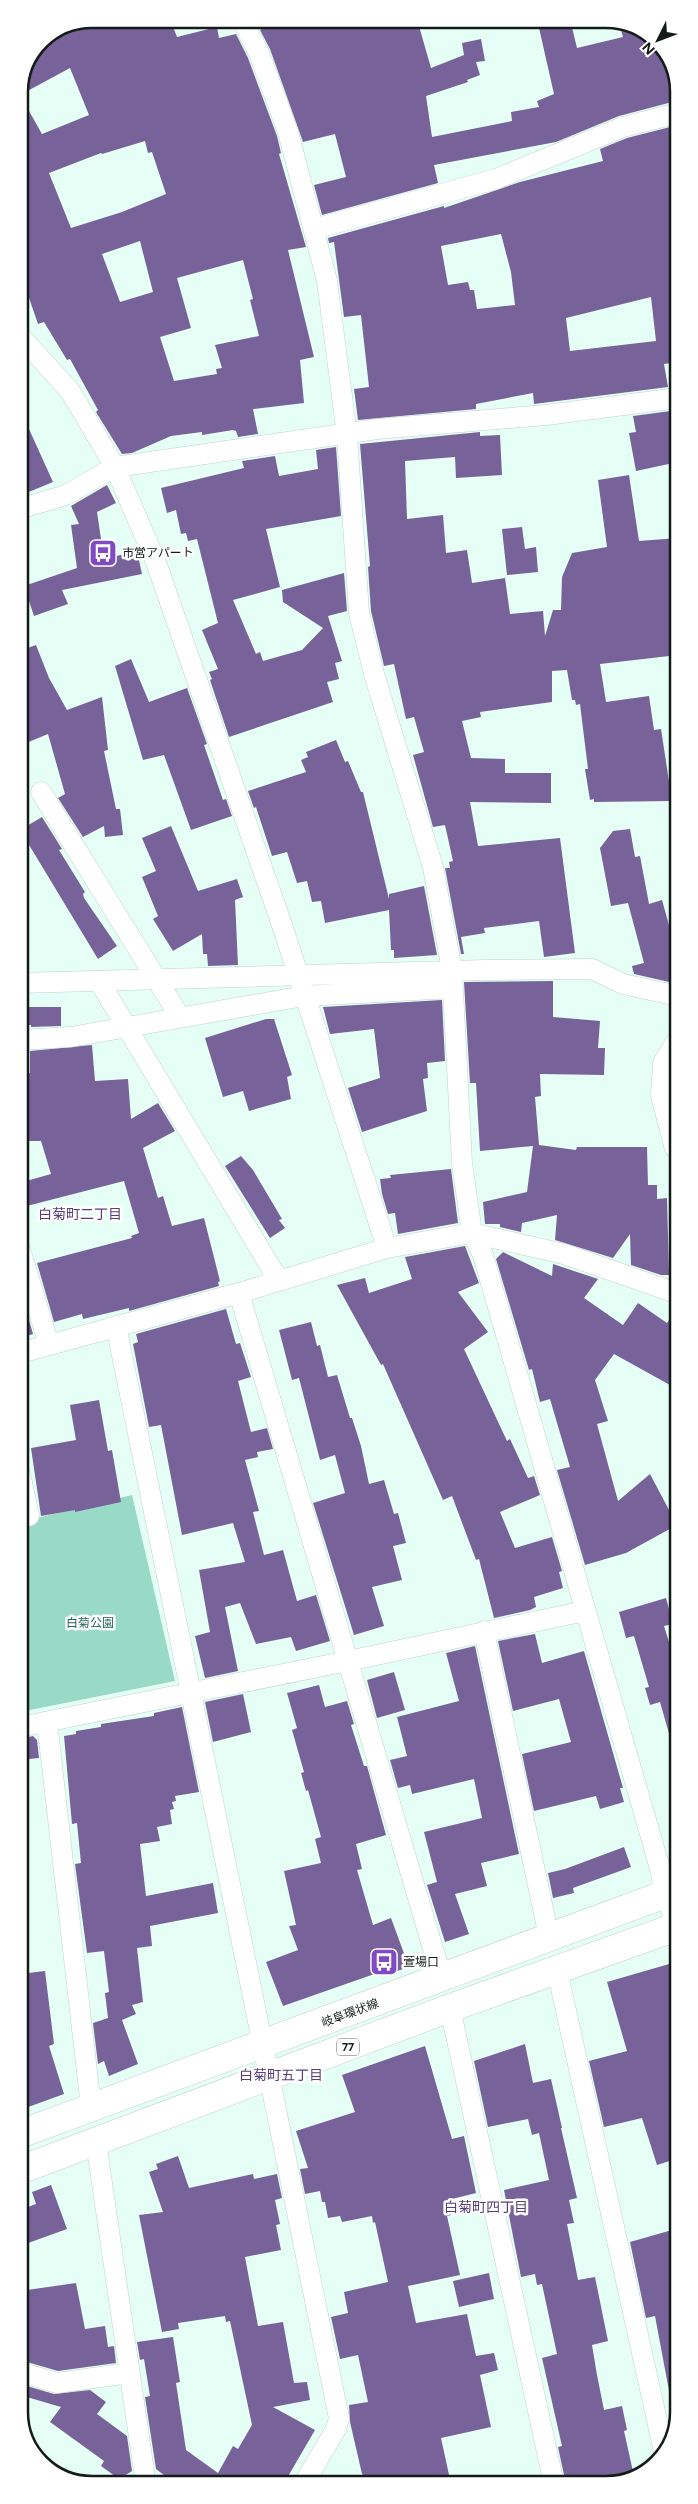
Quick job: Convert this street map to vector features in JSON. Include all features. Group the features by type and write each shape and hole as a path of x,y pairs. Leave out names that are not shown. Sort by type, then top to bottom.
{"main road":[{"path":"670,1059 667,1064 665,1095 670,1114"},
{"name":"岐阜環状線","path":"28,2131 442,1979 549,1936 670,1893"},
{"name":"77","path":"28,2167 270,2078 450,2008 670,1931"}],"street":[{"path":"246,28 259,53 288,132 327,281 347,435 359,613 374,674 433,867 453,979 462,1163 472,1233 483,1255 656,1856 670,1888"},
{"path":"314,229 496,179 623,127 670,115"},
{"path":"28,345 70,392 115,467 156,562 297,974 387,1248"},
{"path":"28,506 66,495 115,467 347,435 377,429 546,415 670,399"},
{"path":"41,792 180,1017"},
{"path":"28,1039 71,1037 304,996 453,979 592,969 623,984 670,994"},
{"path":"28,983 297,974 453,979"},
{"path":"99,981 279,1281"},
{"path":"28,1351 240,1293 387,1248 472,1233 564,1254 670,1291"},
{"path":"28,1273 49,1345"},
{"path":"240,1293 442,1979"},
{"path":"116,1326 339,2418 336,2429 308,2476"},
{"path":"28,1511 29,1516"},
{"path":"28,1726 585,1611"},
{"path":"484,1631 549,1936"},
{"path":"47,1722 92,2107"},
{"path":"557,1970 662,2444"},
{"path":"450,2008 552,2476"},
{"path":"96,2142 145,2476"},
{"path":"28,2374 57,2383 129,2373"}],"green space":[{"name":"白菊公園","path":"132,1495 175,1681 28,1710 28,1520"}],"building":[{"path":"174,28 177,37 217,28 219,38 236,34 248,58 277,136 281,153 279,154 306,247 288,250 314,357 300,360 304,403 253,409 258,434 238,437 236,431 233,430 202,435 202,432 171,436 132,453 122,454 96,412 98,410 70,359 67,360 44,322 38,324 28,295 28,109 42,134 89,115 70,68 28,91 32,67 38,56 56,38 67,32 79,29","holes":["145,141 148,153 152,152 166,194 122,212 71,228 49,173 101,153","140,241 153,292 120,302 102,254","243,260 253,299 250,300 259,336 215,345 222,368 216,369 217,374 174,381 160,337 191,328 177,278"]},
{"path":"262,28 420,28 431,68 464,55 462,43 481,39 485,61 476,62 480,75 467,80 468,82 426,96 432,137 512,121 511,112 539,107 537,101 554,94 539,28 572,28 577,48 623,37 621,29 631,32 633,33 633,65 664,65 669,79 670,103 619,116 556,142 434,165 438,183 322,215 314,185 346,177 335,134 303,142 270,49 260,30"},
{"path":"670,127 670,363 664,364 668,387 534,404 533,393 476,404 476,409 358,420 354,389 369,387 361,315 344,317 334,242 329,243 328,238 444,206 444,208 520,182 603,161 600,149 627,138","holes":["501,234 511,272 515,305 477,309 474,290 470,290 468,282 448,285 441,246","651,297 656,341 570,351 566,318"]},
{"path":"670,411 670,464 636,471 629,433 636,432 633,416"},
{"path":"28,427 53,482 28,492"},
{"path":"480,432 480,436 500,435 502,475 456,478 455,457 405,461 407,519 443,515 446,553 467,550 472,583 505,578 510,614 543,611 545,636 553,610 561,610 562,577 572,553 607,547 598,480 629,475 639,541 670,539 670,656 600,664 606,702 649,696 654,730 661,729 670,788 670,801 594,802 594,799 590,800 585,769 588,769 580,704 576,705 575,700 572,700 567,670 552,671 552,702 480,712 481,717 462,721 471,758 505,759 505,773 551,773 551,803 470,802 478,846 560,838 575,953 544,957 539,921 484,928 485,933 461,937 464,954 461,954 445,868 450,868 449,862 453,861 445,825 433,827 413,755 424,752 414,717 406,719 394,664 384,666 371,611 368,567 370,566 360,444"},
{"path":"336,447 341,516 266,529 280,587 233,600 256,654 260,652 263,661 302,650 323,628 283,602 282,590 344,573 347,611 328,616 342,661 335,663 339,679 327,682 333,702 229,737 210,680 212,679 209,672 218,669 202,630 218,623 197,539 188,541 186,533 181,534 176,510 167,513 161,488 244,468 242,461 275,456 279,476 318,469 316,450"},
{"path":"107,485 116,503 97,512 104,559 137,551 142,574 62,590 68,604 34,616 28,598 28,585 77,568 71,525 79,524 71,506"},
{"path":"522,527 525,549 536,547 538,572 507,575 502,529"},
{"path":"36,645 49,678 67,710 102,697 108,750 104,751 116,809 120,809 123,835 105,837 104,826 83,837 58,798 65,794 48,734 28,742 28,648"},
{"path":"131,659 149,702 187,688 207,744 204,745 223,800 226,799 232,816 191,830 164,755 143,760 115,666"},
{"path":"336,740 345,762 348,761 361,792 363,792 389,899 389,894 424,886 437,955 394,958 394,950 391,950 389,910 325,923 321,901 312,902 307,881 297,883 287,852 272,856 256,807 254,808 248,791 306,772 301,760 308,757 306,752"},
{"path":"42,817 62,849 59,850 85,892 83,894 84,898 117,946 98,959 28,843 28,825"},
{"path":"171,826 198,891 237,879 243,897 235,900 238,965 208,966 207,954 203,954 202,934 173,951 153,919 158,916 142,877 156,871 142,838"},
{"path":"630,829 635,857 640,856 649,904 662,900 670,929 670,982 634,974 632,966 644,963 628,903 611,906 600,848 613,831"},
{"path":"553,981 553,1017 600,1021 598,1048 605,1048 604,1075 540,1074 541,1096 535,1097 539,1145 576,1150 577,1147 647,1147 648,1185 657,1185 657,1199 667,1198 669,1275 661,1275 631,1265 630,1234 613,1258 555,1240 557,1215 522,1223 521,1232 500,1227 500,1224 485,1224 483,1202 527,1192 533,1146 480,1151 476,1083 470,1083 464,982"},
{"path":"442,1000 445,1061 427,1063 428,1078 423,1079 427,1111 362,1132 348,1088 380,1078 374,1029 330,1034 323,1007"},
{"path":"28,1007 61,1007 61,1026 31,1027 31,1025 28,1025"},
{"path":"266,1019 274,1019 292,1075 287,1077 291,1099 249,1111 243,1091 223,1097 205,1038"},
{"path":"92,1045 95,1081 128,1079 131,1119 158,1103 175,1131 143,1148 158,1198 163,1196 172,1226 204,1218 220,1281 218,1282 219,1286 129,1311 129,1308 83,1319 82,1314 54,1322 37,1263 132,1238 131,1236 139,1233 124,1181 28,1206 28,1180 51,1174 41,1141 28,1141 28,1073 30,1073 30,1051"},
{"path":"241,1156 253,1170 282,1219 279,1220 285,1228 270,1238 225,1166"},
{"path":"451,1169 458,1223 398,1234 395,1213 388,1214 380,1179 391,1178 390,1175"},
{"path":"465,1246 479,1283 458,1292 488,1332 464,1349 507,1441 510,1439 528,1478 534,1476 540,1495 500,1512 515,1548 552,1537 562,1571 559,1572 563,1588 534,1597 536,1607 494,1618 479,1559 476,1560 452,1496 443,1500 383,1364 381,1365 337,1285 365,1278 369,1293 412,1279 405,1257"},
{"path":"503,1252 552,1276 553,1264 598,1279 584,1298 623,1325 638,1303 667,1323 670,1319 670,1385 614,1354 595,1380 608,1421 597,1424 618,1501 650,1474 670,1512 670,1529 626,1553 585,1565 557,1470 570,1467 550,1399 540,1402 532,1369 529,1370 496,1259"},
{"path":"226,1309 236,1344 240,1343 251,1377 238,1381 251,1432 267,1428 273,1449 257,1452 258,1457 245,1460 259,1511 253,1512 264,1555 283,1550 297,1601 316,1595 330,1641 296,1651 291,1637 256,1644 240,1603 225,1607 238,1671 205,1678 195,1636 210,1632 199,1570 245,1562 233,1523 182,1535 161,1425 149,1427 133,1344 138,1342 136,1334"},
{"path":"28,1317 33,1334 28,1336"},
{"path":"311,1322 317,1346 320,1345 328,1377 337,1375 361,1446 369,1484 384,1480 394,1514 398,1513 406,1543 393,1546 402,1580 372,1587 384,1626 354,1635 313,1503 345,1493 335,1455 320,1460 299,1378 292,1380 279,1330"},
{"path":"99,1400 108,1451 112,1450 121,1502 75,1512 75,1510 41,1516 31,1448 76,1440 70,1405"},
{"path":"666,1598 670,1613 670,1625 664,1626 670,1645 670,1737 660,1702 650,1705 645,1688 649,1687 634,1636 626,1638 619,1612"},
{"path":"535,1634 542,1663 584,1651 623,1788 620,1788 624,1802 600,1809 596,1796 534,1811 522,1754 571,1742 559,1699 513,1711 498,1641"},
{"path":"475,1646 519,1854 481,1863 487,1886 455,1894 469,1934 445,1942 427,1885 437,1882 424,1832 482,1818 474,1779 412,1794 410,1785 398,1788 390,1760 407,1756 397,1717 459,1701 446,1653"},
{"path":"394,1672 405,1710 377,1718 367,1680"},
{"path":"319,1685 325,1707 347,1701 354,1724 351,1725 364,1766 367,1766 386,1835 356,1844 362,1869 357,1870 373,1925 391,1918 409,1967 385,1975 383,1971 283,2006 266,1962 298,1950 289,1926 296,1925 284,1871 321,1863 315,1839 321,1837 308,1790 306,1791 301,1773 304,1772 292,1730 297,1728 287,1693"},
{"path":"243,1694 251,1732 213,1742 205,1702"},
{"path":"182,1707 199,1792 175,1796 176,1801 172,1802 174,1809 170,1810 172,1824 157,1827 160,1841 140,1844 146,1896 213,1883 218,1913 150,1926 152,1946 137,1948 143,2002 132,2005 136,2014 122,2020 138,2064 109,2076 104,2061 98,2064 93,2023 108,2018 105,1993 109,1992 104,1951 87,1953 75,1864 81,1863 77,1823 72,1824 64,1736 76,1734 76,1731 101,1727 101,1724 154,1716 154,1713"},
{"path":"33,1736 37,1740 39,1758 28,1759 28,1737"},
{"path":"624,1847 631,1867 573,1888 574,1893 553,1898 548,1873 565,1869"},
{"path":"670,1964 670,2161 657,2165 642,2118 604,2127 589,2061 627,2051 607,1982"},
{"path":"45,1971 54,2044 49,2046 64,2094 28,2107 28,1973"},
{"path":"525,2044 533,2083 551,2079 577,2198 569,2200 574,2223 567,2224 578,2280 595,2277 608,2341 592,2345 604,2410 622,2406 627,2430 624,2431 633,2471 631,2472 606,2476 564,2476 558,2447 562,2446 542,2358 557,2354 542,2284 537,2285 535,2274 521,2277 504,2190 549,2180 539,2133 532,2135 528,2119 488,2127 474,2061"},
{"path":"425,2046 452,2139 464,2136 476,2193 448,2200 451,2215 447,2216 460,2275 408,2286 416,2323 467,2314 476,2356 494,2353 498,2370 480,2375 491,2427 441,2438 449,2476 365,2476 362,2474 350,2422 349,2405 368,2402 358,2355 340,2359 331,2317 348,2313 344,2292 388,2282 375,2222 373,2223 372,2216 342,2222 340,2216 328,2218 325,2202 322,2202 320,2191 305,2194 300,2169 308,2168 296,2131 355,2112 342,2075"},
{"path":"178,2156 189,2188 253,2174 254,2179 277,2174 282,2198 275,2200 280,2224 276,2225 281,2250 245,2257 258,2326 283,2322 294,2383 307,2382 310,2400 273,2407 315,2430 288,2476 165,2476 156,2469 145,2397 150,2396 144,2359 140,2360 137,2342 173,2337 180,2382 176,2383 186,2450 218,2473 233,2446 238,2449 252,2425 230,2321 226,2322 225,2316 178,2323 179,2329 162,2332 139,2215 163,2212 149,2172 158,2169 156,2164"},
{"path":"51,2185 67,2229 28,2243 28,2207 36,2204 32,2192"},
{"path":"670,2231 670,2396 655,2316 646,2318 630,2242"},
{"path":"489,2273 494,2299 459,2307 453,2281"},
{"path":"76,2283 85,2329 105,2326 108,2347 114,2346 116,2363 58,2371 28,2362 28,2290"},
{"path":"28,2386 54,2394 90,2390 106,2402 97,2414 127,2436 132,2471 124,2476 115,2476 101,2466 104,2461 50,2422 61,2407 28,2397"}],"place":[{"name":"市営アパート","path":"103,553"},
{"name":"萱場口","path":"384,1962"}],"district":[{"name":"白菊町二丁目","path":"80,1214"},
{"name":"白菊町五丁目","path":"281,2075"},
{"name":"白菊町四丁目","path":"486,2207"}]}
